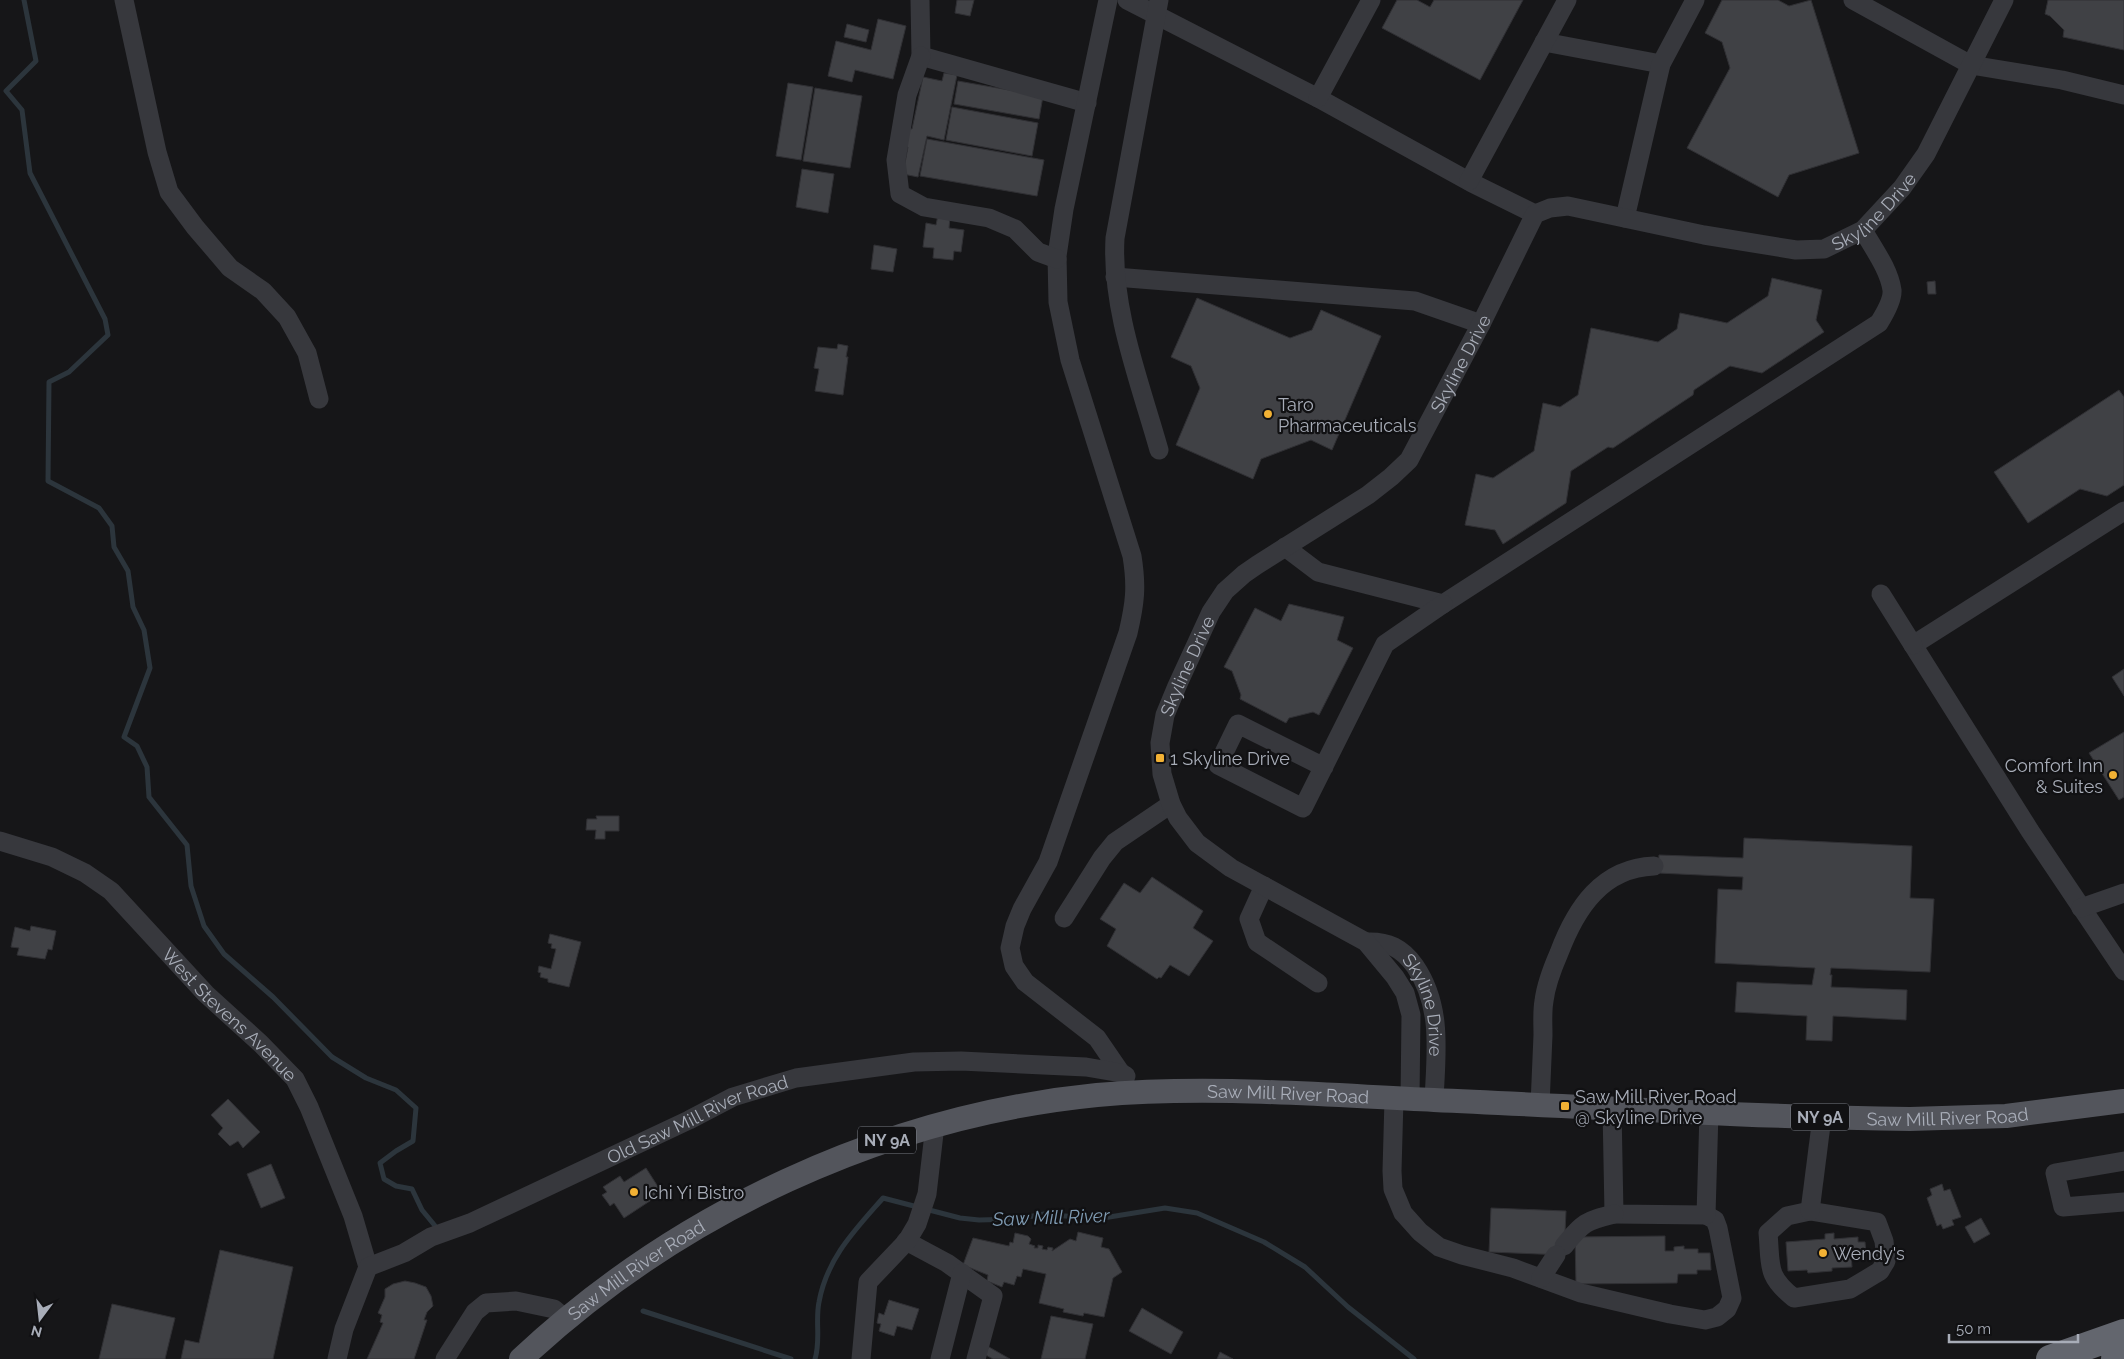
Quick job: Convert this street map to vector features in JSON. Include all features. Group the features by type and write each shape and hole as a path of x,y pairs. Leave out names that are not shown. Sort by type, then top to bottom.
{"highway":[{"path":"2050,1359 2124,1333"},
{"path":"2115,1359 2124,1356"}],"main road":[{"name":"Saw Mill River Road","path":"521,1359 566,1319 644,1262 744,1202 786,1181 849,1154 935,1125 1029,1104 1097,1095 1241,1092 1910,1120 1981,1118 2041,1113 2124,1101"}],"street":[{"path":"124,0 157,152 169,192 194,227 230,268 263,291 287,317 307,353 319,399"},
{"path":"920,0 921,56 907,95 896,160 900,194 924,208 989,218 1016,229 1038,252 1057,259"},
{"path":"1108,0 1064,209 1057,259 1058,302 1070,360 1132,556 1136,578 1136,598 1128,633 1048,862 1022,909 1015,926 1010,948 1014,966 1025,982 1097,1038 1121,1073 1127,1077 1134,1093"},
{"path":"1127,0 1157,7 1469,181 1535,214"},
{"path":"1318,98 1371,0"},
{"path":"1469,181 1567,0"},
{"path":"1625,218 1661,64 1695,0"},
{"path":"1853,0 1971,65 2062,80 2124,95"},
{"name":"Skyline Drive","path":"1706,1215 1715,1220 1718,1228 1732,1298 1727,1309 1717,1317 1705,1320 1670,1314 1580,1293 1541,1278 1439,1246 1420,1232 1403,1213 1394,1189 1392,1171 1412,1038 1409,1004 1400,985 1366,942 1220,861 1197,843 1178,818 1171,804 1162,774 1160,743 1165,716 1211,612 1225,591 1244,574 1368,495 1409,460 1481,324 1535,214 1550,208 1568,206 1704,235 1796,250 1824,249 1863,230 1902,188 1926,154 2004,0"},
{"path":"1157,7 1115,238 1115,277 1119,308 1158,450"},
{"path":"1544,42 1661,64"},
{"path":"921,56 1086,103"},
{"path":"1324,767 1238,724 1218,765 1303,808 1324,767 1385,644 1443,604 1879,323 1885,313 1892,292 1882,264 1863,230"},
{"path":"1115,277 1415,301 1481,324"},
{"path":"1913,645 2124,511"},
{"path":"1285,547 1318,572 1443,604"},
{"path":"1880,594 2030,831 2081,908 2121,960"},
{"path":"1064,918 1102,858 1115,842 1171,804"},
{"name":"West Stevens Avenue","path":"0,841 52,857 85,873 111,891 206,994 261,1044 295,1079 309,1106 353,1216 368,1267"},
{"path":"1540,1105 1544,1002 1548,983 1562,945 1577,914 1589,898 1606,882 1623,872 1640,867 1654,866"},
{"path":"1264,886 1249,919 1257,942 1318,982"},
{"path":"2081,908 2124,893"},
{"name":"Skyline Drive","path":"1366,942 1384,943 1396,947 1412,962 1425,984 1434,1009 1436,1023 1434,1100"},
{"name":"Old Saw Mill River Road","path":"368,1267 404,1253 431,1238 477,1220 689,1120 733,1097 796,1078 914,1062 961,1060 1054,1064 1121,1073"},
{"path":"1612,1108 1614,1214"},
{"path":"1541,1278 1577,1228 1590,1220 1614,1214 1706,1215 1709,1112"},
{"path":"1810,1210 1822,1117"},
{"path":"861,1359 868,1282 906,1241 917,1224 927,1194 935,1125"},
{"path":"2124,1161 2055,1173 2063,1208 2124,1202"},
{"path":"1810,1210 1877,1222 1884,1241 1886,1261 1880,1271 1850,1289 1819,1295 1794,1298 1780,1287 1772,1274 1768,1233 1787,1216 1810,1210"},
{"path":"906,1241 962,1273 993,1296 976,1359"},
{"path":"337,1359 344,1329 368,1267"},
{"path":"940,1359 962,1273"},
{"path":"445,1359 475,1312 486,1303 516,1301 554,1309 566,1319"}],"building":[{"path":"957,0 974,0 970,16 955,13"},
{"path":"1397,0 1417,0 1430,7 1434,0 1523,0 1480,80 1382,28"},
{"path":"1722,0 1778,0 1789,6 1811,0 1859,153 1789,175 1778,197 1687,148 1730,68 1722,42 1705,33"},
{"path":"2048,0 2124,0 2124,50 2063,37 2064,30 2050,16 2045,14"},
{"path":"878,19 906,26 893,79 855,70 852,82 828,76 836,41 871,50"},
{"path":"847,24 869,30 866,42 844,37"},
{"path":"944,73 957,75 944,140 927,136 918,177 903,174 908,147 902,146 906,128 912,129 923,77 942,81"},
{"path":"958,81 1043,96 1039,119 954,104"},
{"path":"788,83 813,87 801,160 776,156"},
{"path":"815,88 862,96 850,168 803,161"},
{"path":"952,107 1038,123 1032,156 946,140"},
{"path":"927,139 1044,160 1037,196 920,176"},
{"path":"802,169 834,174 828,213 796,207"},
{"path":"938,215 950,217 949,228 964,230 961,252 954,251 953,260 933,258 934,248 923,247 926,223 936,225"},
{"path":"874,245 897,249 893,272 871,269"},
{"path":"1772,278 1822,290 1816,320 1824,332 1762,373 1730,366 1694,390 1693,395 1613,448 1608,447 1571,471 1566,503 1503,544 1495,530 1465,525 1476,474 1493,478 1534,451 1543,403 1560,407 1578,395 1591,328 1658,342 1677,329 1680,313 1727,323 1768,296"},
{"path":"1935,281 1936,294 1928,294 1927,282"},
{"name":"Taro Pharmaceuticals","path":"1197,298 1290,338 1312,330 1321,310 1381,336 1332,450 1311,440 1261,459 1253,479 1176,445 1200,388 1191,366 1171,357"},
{"path":"838,344 848,346 843,395 815,391 819,369 814,368 818,347 837,349"},
{"path":"2119,390 2124,397 2124,485 2107,496 2080,489 2028,523 1994,472"},
{"path":"1289,604 1344,617 1337,640 1353,648 1319,715 1313,712 1289,718 1286,723 1240,699 1241,695 1232,671 1224,667 1255,608 1281,621"},
{"path":"2124,669 2124,696 2112,677"},
{"name":"Comfort Inn & Suites","path":"2124,732 2124,797 2119,800 2089,753"},
{"path":"596,816 619,816 619,831 605,831 605,839 595,839 596,830 586,830 587,819 597,819"},
{"path":"1744,838 1912,846 1910,898 1934,899 1930,972 1831,968 1830,975 1832,975 1831,987 1907,990 1906,1020 1833,1016 1832,1041 1806,1040 1807,1016 1735,1012 1737,982 1812,985 1815,968 1715,963 1718,889 1742,890 1743,877 1658,873 1659,855 1743,858"},
{"path":"1152,877 1203,911 1193,928 1213,941 1189,976 1170,965 1161,978 1157,979 1107,946 1116,929 1100,919 1124,883 1140,893"},
{"path":"31,926 56,931 52,950 48,949 45,959 17,955 19,948 11,947 15,927 30,931"},
{"path":"550,934 581,942 569,987 548,982 548,979 540,977 541,973 538,972 539,966 551,969 556,949 551,948 552,944 548,943"},
{"path":"228,1099 260,1132 243,1148 238,1141 230,1146 218,1134 223,1128 211,1115"},
{"path":"271,1164 285,1198 261,1208 247,1174"},
{"name":"Ichi Yi Bistro","path":"646,1168 662,1193 624,1218 614,1203 610,1206 602,1195 607,1192 603,1187 620,1176 624,1182"},
{"path":"1942,1184 1944,1191 1950,1189 1961,1217 1952,1220 1954,1225 1943,1229 1941,1224 1937,1226 1927,1198 1932,1195 1930,1189"},
{"path":"1491,1208 1566,1211 1564,1255 1489,1252"},
{"path":"1981,1218 1990,1234 1974,1243 1965,1227"},
{"path":"1078,1232 1103,1238 1101,1247 1109,1249 1122,1272 1113,1278 1104,1317 1084,1313 1083,1316 1063,1312 1064,1309 1039,1303 1046,1274 1023,1269 1021,1277 1017,1276 1014,1285 1004,1282 1002,1287 987,1281 988,1275 963,1265 973,1238 1009,1246 1010,1242 1013,1243 1015,1233 1028,1236 1031,1239 1029,1244 1035,1246 1034,1248 1038,1248 1038,1245 1043,1246 1042,1249 1047,1250 1048,1247 1053,1248 1052,1251 1070,1239 1076,1241"},
{"name":"Wendy's","path":"1834,1233 1834,1239 1858,1237 1858,1242 1865,1242 1866,1253 1851,1254 1852,1267 1832,1268 1832,1271 1808,1273 1807,1270 1788,1271 1786,1242 1825,1239 1825,1234"},
{"path":"1665,1236 1665,1251 1674,1251 1674,1247 1684,1246 1684,1249 1698,1249 1698,1253 1710,1253 1711,1270 1697,1270 1697,1274 1678,1274 1677,1283 1576,1284 1575,1237"},
{"path":"220,1250 293,1267 273,1359 181,1359 185,1340 199,1343"},
{"path":"405,1281 426,1287 431,1296 433,1306 427,1312 424,1320 427,1320 414,1359 367,1359 383,1323 380,1322 382,1315 378,1313 385,1297 385,1289 393,1284"},
{"path":"889,1300 919,1309 912,1330 897,1326 894,1336 879,1331 881,1324 877,1323 879,1313 884,1315"},
{"path":"112,1304 175,1318 165,1359 99,1359"},
{"path":"1142,1308 1183,1332 1171,1354 1129,1331"},
{"path":"1051,1316 1093,1324 1085,1359 1041,1359"},
{"path":"989,1347 1010,1359 993,1359 984,1354"},
{"path":"1220,1352 1233,1359 1217,1359"}],"waterway":[{"path":"24,0 36,61 6,91 22,110 30,173 105,319 108,335 69,372 49,382 48,481 99,508 112,526 114,547 128,571 133,607 144,630 150,668 124,737 137,746 147,767 149,797 187,845 191,886 204,926 224,954 273,997 332,1057 366,1078 396,1090 416,1108 413,1141 380,1163 384,1179 396,1186 412,1189 422,1210 436,1227"},
{"name":"Saw Mill River","path":"815,1359 818,1345 819,1302 828,1272 844,1245 883,1198 960,1218 979,1220 1017,1219 1044,1214 1097,1219 1165,1208 1197,1213 1264,1242 1305,1267 1348,1307 1414,1359"},
{"path":"643,1311 791,1359"}],"place":[{"name":"Taro Pharmaceuticals","path":"1268,414"},
{"name":"1 Skyline Drive","path":"1160,758"},
{"name":"Comfort Inn & Suites","path":"2113,775"},
{"name":"Saw Mill River Road @ Skyline Drive","path":"1565,1106"},
{"name":"Ichi Yi Bistro","path":"634,1192"},
{"name":"Wendy's","path":"1823,1253"}]}
